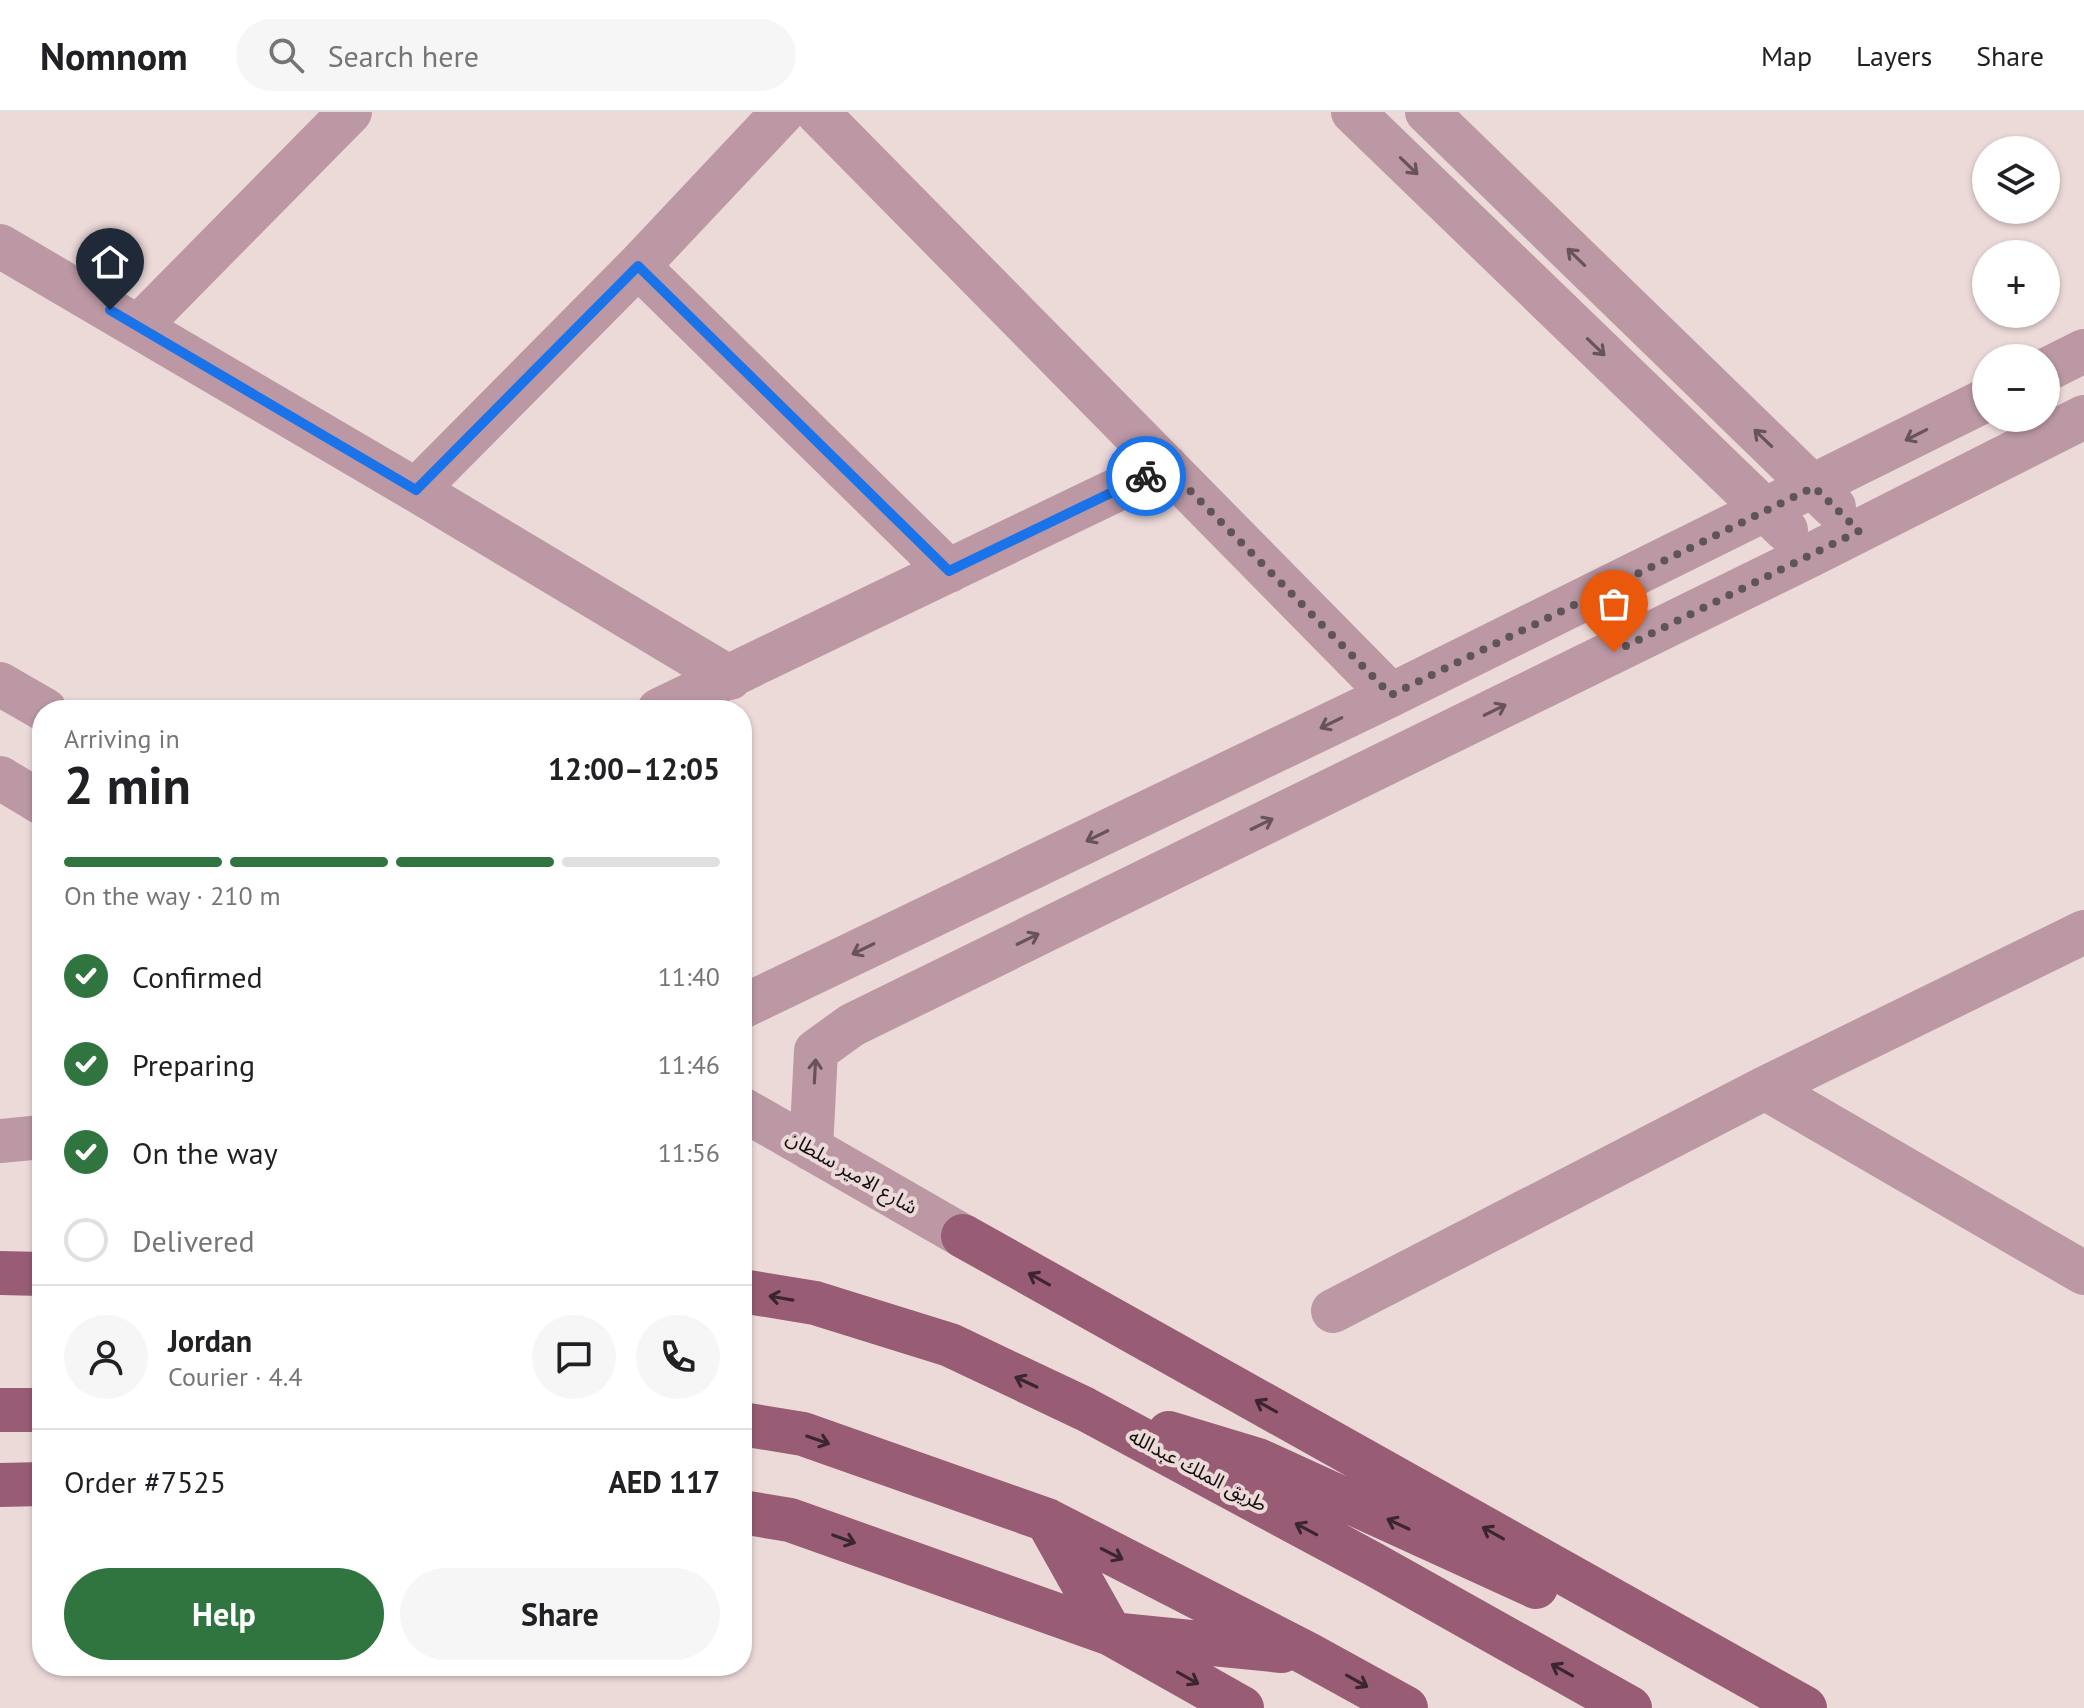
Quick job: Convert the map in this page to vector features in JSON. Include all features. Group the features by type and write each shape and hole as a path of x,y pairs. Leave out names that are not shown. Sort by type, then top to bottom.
{"main road":[{"path":"963,1236 1802,1708"},
{"path":"0,1273 32,1274"},
{"name":"طريق الملك عبدالله","path":"752,1293 815,1303 950,1345 1076,1405 1375,1565 1630,1708"},
{"path":"1076,1405 1258,1460 1802,1708"},
{"path":"0,1410 32,1410"},
{"path":"752,1426 803,1434 1047,1520 1406,1708"},
{"path":"0,1485 32,1484"},
{"path":"752,1514 790,1520 1111,1634 1242,1708"},
{"path":"1047,1520 1111,1634"},
{"path":"1111,1634 1308,1654"}],"street":[{"path":"138,327 350,112"},
{"path":"416,490 638,266 783,112"},
{"path":"817,112 1391,695"},
{"path":"1353,112 1811,555"},
{"path":"1427,112 1859,531"},
{"path":"0,246 730,678"},
{"path":"638,266 949,571"},
{"path":"2060,363 2084,351"},
{"path":"752,1002 1391,695 1972,407"},
{"path":"811,1149 816,1051 852,1025 1811,555 2084,417"},
{"path":"681,700 1166,466"},
{"path":"0,684 32,702"},
{"path":"0,778 32,797"},
{"path":"1333,1311 1765,1088 2084,932"},
{"path":"1765,1088 2084,1273"},
{"name":"شارع الامير سلطان","path":"752,1115 963,1236"},
{"path":"0,1141 32,1138"}],"way so far":[{"path":"1146,476 1166,466 1391,695 1814,487 1859,531 1614,652"}],"route":[{"path":"110,310 416,490 638,266 949,571 1146,476"}]}
